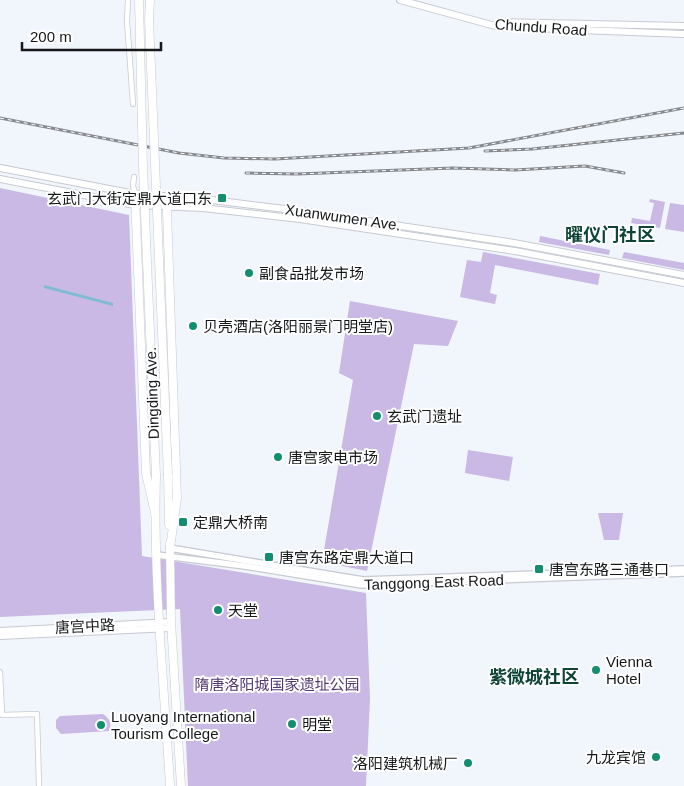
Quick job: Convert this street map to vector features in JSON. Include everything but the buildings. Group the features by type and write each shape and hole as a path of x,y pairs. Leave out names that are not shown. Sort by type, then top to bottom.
{"main road":[{"name":"Dingding Ave.","path":"139,0 143,167 156,476 155,513 170,786"},
{"name":"Dingding Ave.","path":"150,0 149,29 172,474 171,625 180,786"},
{"name":"Chundu Road","path":"400,0 499,27 684,34"},
{"name":"Chundu Road","path":"416,0 500,22 684,26"},
{"name":"Xuanwumen Ave.","path":"0,168 136,194 301,211 514,243 684,275"},
{"name":"Xuanwumen Ave.","path":"0,179 135,205 168,206 300,218 515,251 684,283"},
{"path":"136,194 147,478 155,513"},
{"path":"169,196 172,327 172,474"},
{"path":"140,329 172,327"},
{"path":"147,478 153,481 156,476"},
{"path":"0,636 160,625"},
{"name":"唐宫中路","path":"0,631 171,625"}],"street":[{"path":"128,0 127,21 133,104"},
{"path":"134,177 133,186 136,194"},
{"name":"Tanggong East Road","path":"157,555 170,552 363,580 684,568"},
{"name":"Tanggong East Road","path":"170,552 362,585 684,574"},
{"path":"0,672 2,715 37,714 39,786"}],"green space":[{"name":"隋唐洛阳城国家遗址公园","path":"0,188 129,215 142,556 366,593 370,699 366,786 188,786 180,609 0,617"},
{"path":"650,199 665,202 660,228 631,223 632,218 650,221 654,203 649,202"},
{"path":"670,203 684,205 684,232 665,229"},
{"path":"540,236 610,250 609,255 539,242"},
{"path":"483,252 600,274 598,285 495,265 490,293 497,295 495,304 460,297 467,260 481,262"},
{"path":"624,252 684,263 684,270 622,258"},
{"path":"350,301 458,321 448,346 414,344 367,571 322,562 353,380 339,373"},
{"path":"468,450 513,457 509,481 465,473"},
{"path":"598,513 623,513 619,540 604,540"},
{"path":"103,714 110,721 109,731 61,734 56,728 56,720 60,716"}],"water":[{"path":"44,285 113,303 113,306 44,288"}],"railway":[{"path":"0,118 179,153 224,158 275,159 469,148 684,108"},
{"path":"485,151 532,149 684,133"},
{"path":"246,173 297,174 453,168 515,170 585,166 624,173"}],"place":[{"name":"玄武门大街定鼎大道口东","path":"222,198"},
{"name":"副食品批发市场","path":"249,273"},
{"name":"贝壳酒店(洛阳丽景门明堂店)","path":"193,326"},
{"name":"玄武门遗址","path":"377,416"},
{"name":"唐宫家电市场","path":"278,457"},
{"name":"定鼎大桥南","path":"183,522"},
{"name":"唐宫东路定鼎大道口","path":"269,557"},
{"name":"唐宫东路三通巷口","path":"539,569"},
{"name":"天堂","path":"218,610"},
{"name":"Vienna Hotel","path":"596,670"},
{"name":"明堂","path":"292,724"},
{"name":"Luoyang International Tourism College","path":"101,725"},
{"name":"九龙宾馆","path":"656,757"},
{"name":"洛阳建筑机械厂","path":"468,763"}],"district":[{"name":"曜仪门社区","path":"610,235"},
{"name":"紫微城社区","path":"534,677"}]}
